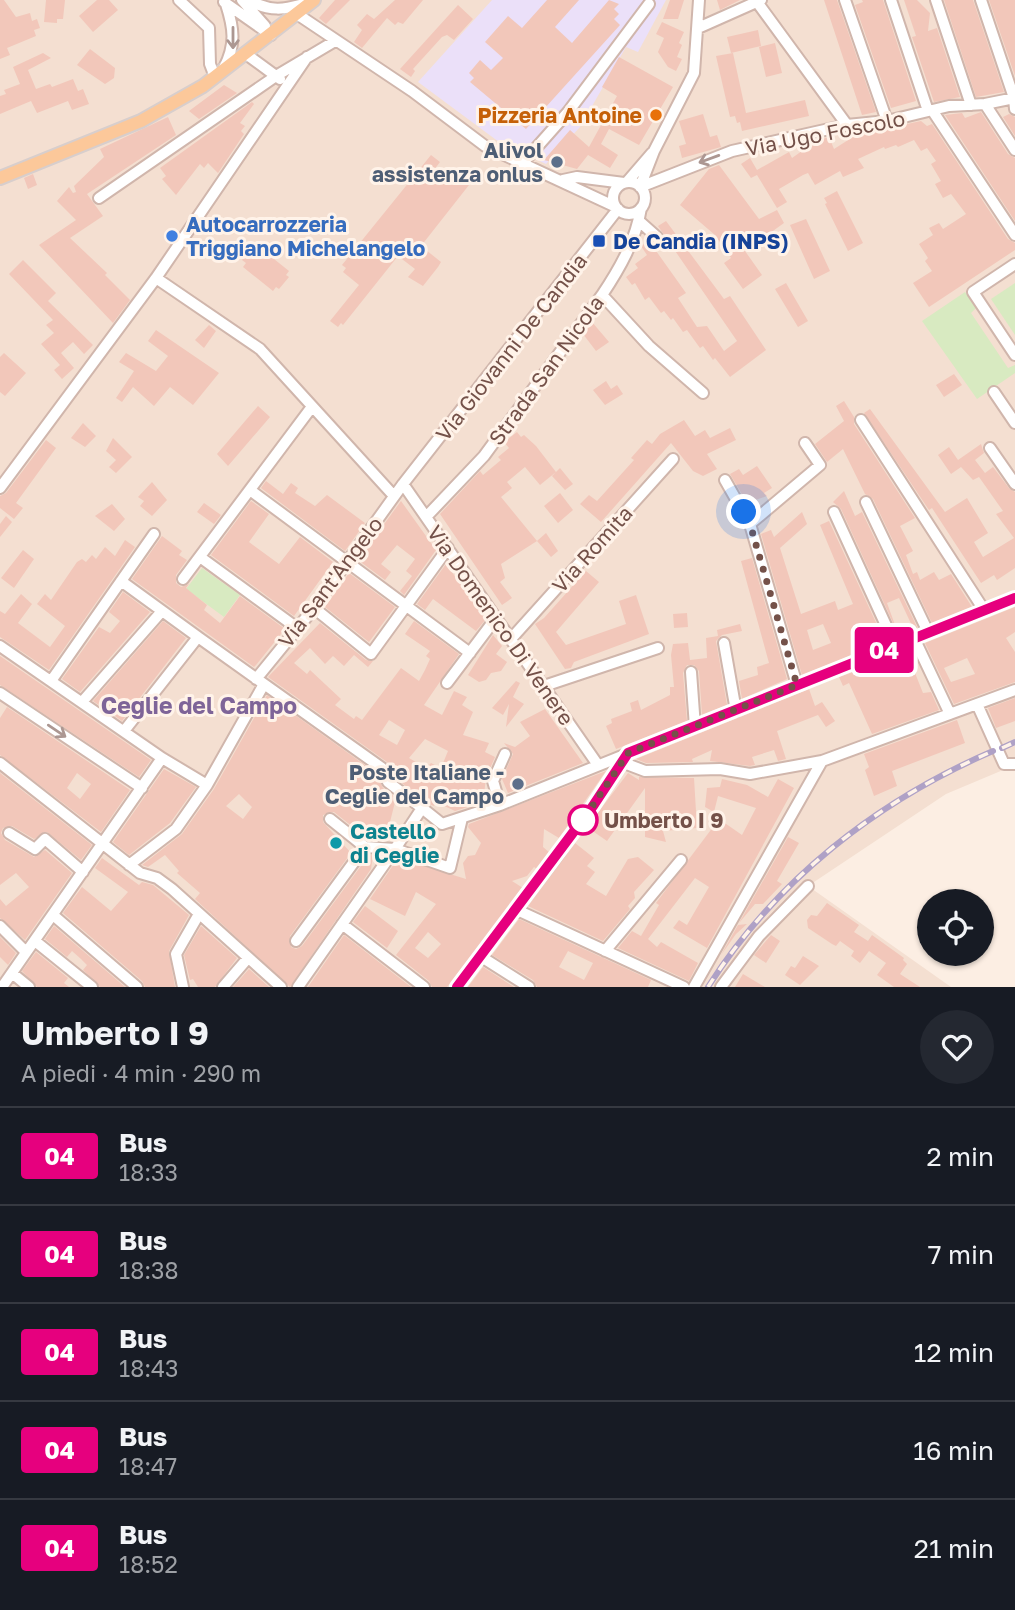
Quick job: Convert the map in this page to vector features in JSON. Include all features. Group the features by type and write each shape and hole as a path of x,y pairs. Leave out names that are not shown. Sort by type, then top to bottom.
{"main road":[{"path":"0,178 141,121 219,73 313,0"}],"street":[{"path":"179,0 209,28 210,64 219,73 234,48 234,36 224,2"},
{"path":"242,0 271,35"},
{"path":"249,0 265,9 278,11 313,0"},
{"path":"297,14 412,91 485,146 521,165 563,180 630,214 641,208 645,198 640,187 654,151 694,73 699,0"},
{"path":"845,0 887,121"},
{"path":"891,0 930,111 1015,235"},
{"path":"936,0 971,105"},
{"path":"981,0 1015,98 1015,110"},
{"path":"698,28 759,1 847,125"},
{"path":"224,2 271,35"},
{"path":"521,165 568,112 649,4"},
{"path":"99,198 276,76 335,41"},
{"path":"246,54 287,85"},
{"path":"0,488 156,278 307,57"},
{"name":"Via Ugo Foscolo","path":"640,187 715,156 847,125 887,121 930,111 1015,98"},
{"path":"985,104 1015,150"},
{"path":"654,151 655,169 661,178"},
{"path":"617,208 614,193 654,151"},
{"path":"563,180 577,177 640,187"},
{"name":"Via Giovanni De Candia","path":"403,484 617,208"},
{"name":"Strada San Nicola","path":"426,517 484,456 602,295 621,264 639,221 641,208"},
{"path":"639,221 657,237"},
{"path":"1015,264 973,292 1015,355"},
{"path":"156,278 260,349 394,496"},
{"path":"602,295 649,346 703,393"},
{"path":"993,392 1015,424"},
{"path":"183,579 311,408"},
{"path":"861,420 984,610"},
{"path":"750,524 820,465 804,443"},
{"path":"990,448 1015,484"},
{"name":"Via Romita","path":"511,639 673,459"},
{"path":"725,480 750,524 797,685"},
{"name":"Via Sant'Angelo","path":"129,865 176,829 207,785 260,681 403,484"},
{"name":"Via Domenico Di Venere","path":"403,484 598,765"},
{"path":"250,490 470,653"},
{"path":"866,502 928,632"},
{"path":"835,512 895,645"},
{"path":"51,681 154,534"},
{"path":"314,608 371,654 448,548"},
{"path":"200,557 297,628"},
{"path":"121,581 162,611 256,683 202,778 131,729 198,639"},
{"path":"421,813 442,824 500,805 598,765 626,758 797,685 1015,598"},
{"path":"82,702 162,611"},
{"path":"447,683 496,618"},
{"path":"914,638 950,714"},
{"path":"198,639 382,768 388,782 421,813 442,828 458,824 448,862 402,845 421,813"},
{"path":"124,731 198,639"},
{"path":"724,643 736,711"},
{"path":"0,646 162,758 207,785"},
{"path":"544,686 658,648"},
{"path":"691,671 695,727"},
{"path":"626,758 645,771 720,769 750,774 822,761 1015,690"},
{"path":"0,693 142,788"},
{"path":"977,704 1004,764 1015,764"},
{"path":"500,805 493,781 505,754"},
{"path":"2,987 162,758"},
{"path":"457,987 626,758"},
{"path":"694,987 822,761"},
{"path":"0,763 129,865 140,873 156,878 281,987"},
{"path":"298,987 421,813"},
{"path":"330,818 365,848 395,849 450,868 462,818"},
{"path":"9,833 35,849 45,839 83,872"},
{"path":"296,941 365,848"},
{"path":"605,951 681,860"},
{"path":"721,987 759,936 808,886"},
{"path":"515,909 684,987"},
{"path":"183,987 176,954 200,914"},
{"path":"53,915 137,987"},
{"path":"342,924 425,987"},
{"path":"0,926 26,952"},
{"path":"34,941 92,987"},
{"path":"480,956 528,987"},
{"path":"223,987 248,958"},
{"path":"12,973 29,987"}],"shaded area":[{"path":"0,0 1015,0 1015,765 946,794 808,886 917,963 917,966 921,966 951,987 0,987"},
{"path":"492,0 666,0 638,52 626,47 580,127 546,164 499,142 418,82"}],"green space":[{"path":"1015,283 1015,335 991,299"},
{"path":"965,292 976,308 971,313 1008,368 1015,365 1015,373 977,399 922,321"},
{"path":"202,568 240,595 224,617 186,589"}],"building":[{"path":"0,0 4,0 16,17 30,13 32,21 37,19 40,28 34,30 36,36 7,48 10,55 0,59"},
{"path":"46,0 65,0 63,19 57,19 57,23 44,22"},
{"path":"97,0 109,0 118,10 93,32 79,16"},
{"path":"335,0 350,0 326,24 319,18"},
{"path":"395,0 423,0 403,24 398,22 395,25 387,18 362,48 354,42 362,30 357,25 367,14 374,19"},
{"path":"547,0 579,0 555,27 572,43 609,0 619,4 614,9 619,14 614,19 620,25 526,129 470,82 474,78 469,73 480,60 491,70 503,58 485,42 508,16 522,28"},
{"path":"670,0 684,0 678,19 663,19"},
{"path":"717,0 740,0 720,10"},
{"path":"824,0 837,0 876,112 862,115"},
{"path":"862,0 883,0 916,101 891,108 855,5 863,2"},
{"path":"904,0 917,0 930,13 928,31 937,28 960,97 934,102 912,37 916,36"},
{"path":"944,0 973,0 1004,92 976,97"},
{"path":"989,0 1015,0 1015,76"},
{"path":"458,5 473,19 454,40 447,35 442,37 413,69 415,71 411,77 400,69"},
{"path":"662,22 684,32 677,57 682,59 676,71 668,67 658,52 664,38 656,34"},
{"path":"758,30 761,46 731,53 727,37"},
{"path":"775,43 782,73 766,77 759,47"},
{"path":"90,49 115,68 114,78 105,84 77,65"},
{"path":"43,53 51,58 28,70 36,89 50,84 52,87 73,79 78,91 83,89 89,104 72,110 68,101 37,113 31,101 0,114 0,96 6,94 4,90 20,84 13,67"},
{"path":"733,53 746,113 805,100 809,116 742,131 735,116 730,117 716,56"},
{"path":"619,57 673,87 639,145 609,129 601,144 618,155 610,168 588,155 577,169 544,160 570,130 589,147 617,96 602,87"},
{"path":"224,85 237,93 199,119 189,111"},
{"path":"252,102 254,104 240,123 245,126 241,131 244,134 218,173 208,163 204,168 200,164 176,195 162,179 166,176 160,168"},
{"path":"981,112 1008,154 1015,158 1015,221 945,115 962,113 965,118"},
{"path":"703,114 710,137 717,135 721,147 682,158 679,146 686,144 679,121"},
{"path":"1009,114 1015,117 1015,136 1003,117"},
{"path":"168,117 176,135 87,194 103,216 70,238 107,273 105,275 130,300 113,323 39,245 76,220 57,201 69,187 73,193 76,192 74,186 104,157 100,149"},
{"path":"921,121 927,126 932,124 1008,239 1015,243 1015,250 929,307 913,283 932,271 919,244 933,235 929,228 939,223 943,229 966,214 951,194 943,198 935,184 941,181 931,164 936,161 927,148 921,151 914,140 898,147 884,147 858,159 864,168 843,177 840,171 815,185 808,173 803,175 779,189 787,202 777,208 757,175 751,178 741,164 750,158 757,170 789,152 792,158 819,139 829,137 834,149 856,135"},
{"path":"431,155 440,162 434,170 447,182 451,178 455,181 459,177 469,185 421,246 441,262 423,286 408,277 415,269 398,256 343,325 341,323 338,327 330,321 359,285 343,272 346,268 342,265"},
{"path":"719,165 759,219 777,210 784,223 745,251 762,275 743,289 724,263 731,258 715,235 680,205 709,169"},
{"path":"33,174 37,185 28,189 24,178"},
{"path":"837,191 863,243 848,251 825,204 827,203 824,198"},
{"path":"806,219 830,271 814,279 790,225"},
{"path":"666,221 724,299 730,296 766,350 730,377 703,346 700,348 687,330 683,332 673,318 671,320 664,311 661,313 649,297 645,300 635,283 632,285 626,277 638,268 635,264 647,255 641,246 649,241 686,293 678,298 697,327 707,326 724,351 737,341 658,226"},
{"path":"259,247 289,271 286,275 289,277 279,289 276,287 273,291 243,267 246,263 242,260 252,248 256,251"},
{"path":"23,260 56,293 48,301 93,345 84,354 73,342 61,353 74,368 62,379 54,370 60,365 41,344 54,333 46,325 53,320 9,274"},
{"path":"786,283 808,321 798,327 775,289"},
{"path":"592,322 609,342 596,351 583,334"},
{"path":"209,325 216,331 204,348 195,340"},
{"path":"156,330 219,373 193,405 170,387 154,406 133,387 122,402 116,398 134,371 119,362 126,353 156,371 168,356 148,341"},
{"path":"4,353 26,373 5,396 0,392 0,357"},
{"path":"954,374 962,385 944,397 936,385"},
{"path":"606,381 611,389 617,385 623,394 605,405 593,390"},
{"path":"844,401 854,417 854,424 915,518 900,526 913,551 906,555 913,574 917,572 920,580 934,572 939,580 951,574 972,607 932,623 873,499 865,494 843,449 827,462 815,444 844,421 836,406"},
{"path":"258,406 270,417 228,466 217,454"},
{"path":"870,409 945,512 967,498 988,533 974,542 983,557 1014,538 996,514 1003,511 979,477 973,480 961,467 951,474 938,455 949,447 958,460 981,444 984,453 975,460 985,473 993,467 1015,492 1015,568 997,580 994,575 981,583 932,508 929,510 864,413"},
{"path":"684,420 695,436 705,430 710,438 730,428 736,440 707,454 717,469 703,476 693,471 671,443 601,522 580,504 589,495 597,501 634,460 631,458 647,440 652,444 660,434"},
{"path":"83,423 96,436 85,447 71,438"},
{"path":"517,432 536,446 556,472 540,485 525,467 507,482 512,488 501,497 537,541 501,564 505,578 500,582 512,598 502,605 440,514 480,471 483,475 501,460 498,457 509,448 504,442"},
{"path":"113,438 132,457 116,473 109,467 116,460 106,451"},
{"path":"46,440 56,448 16,503 23,508 14,519 0,508 0,496 6,493"},
{"path":"757,466 772,488 764,493 767,496 747,503 730,474 739,469 743,475"},
{"path":"560,468 573,484 565,490 552,476"},
{"path":"266,481 283,494 291,483 298,488 295,493 315,506 327,495 365,523 345,551 261,488"},
{"path":"152,482 167,500 152,516 140,506 144,501 138,497"},
{"path":"844,491 855,516 862,512 918,629 914,630 899,598 887,603 899,636 841,509 833,502"},
{"path":"560,493 573,510 558,523 544,506"},
{"path":"251,501 269,514 249,542 279,564 300,537 333,562 294,616 211,555"},
{"path":"401,501 436,550 404,595 400,591 412,576 406,571 415,559 397,545 381,564 391,572 385,580 358,560"},
{"path":"204,503 221,515 214,524 197,512"},
{"path":"112,504 125,519 114,531 95,516"},
{"path":"802,512 807,524 780,548 801,614 835,601 838,610 853,604 820,525 829,521 885,642 802,675 761,534 771,530 774,537","holes":["823,624 831,643 813,650 807,630"]},
{"path":"6,516 12,522 0,537 0,524"},
{"path":"546,533 558,551 551,557 537,541"},
{"path":"162,536 182,551 179,555 187,560 176,575 176,583 181,587 189,584 186,588 207,605 204,610 220,623 240,596 285,629 254,667 132,579"},
{"path":"125,540 135,547 49,670 0,637 0,611 5,614 21,594 32,604 18,623 50,647 65,626 37,604 45,594 51,600 77,562 82,559 86,562 92,555 96,559 105,547 115,556"},
{"path":"23,550 34,559 14,588 1,578"},
{"path":"752,558 787,679 742,699 739,681 758,675 757,667 769,663 741,561"},
{"path":"446,564 486,619 476,631 433,599 425,610 417,604"},
{"path":"586,571 599,582 556,632 566,645 626,624 619,601 636,595 649,634 574,662 571,668 565,669 535,624 544,618"},
{"path":"349,573 395,607 369,642 325,607"},
{"path":"123,592 150,612 80,692 62,679 99,627 110,633 120,621 109,612"},
{"path":"1015,607 1015,632 1006,638 1015,652 1015,682 954,704 925,643","holes":["967,658 975,674 951,682 944,668"]},
{"path":"687,613 688,627 674,628 673,614"},
{"path":"163,621 186,638 122,721 93,701"},
{"path":"414,621 459,654 424,705 442,715 454,691 467,697 462,705 473,712 463,735 489,743 485,752 495,757 486,778 483,802 455,811 436,802 434,806 429,804 394,777 387,762 268,677 320,623 366,660 373,661 368,667 354,655 344,666 333,656 325,664 310,648 294,663 307,674 310,670 341,699 335,705 354,719 356,716 362,720 401,668 419,681 425,670 430,659 426,656 430,651 405,634","holes":["389,720 405,730 397,745 379,735","425,739 448,751 441,768 431,763 426,768 409,758"]},
{"path":"740,624 742,631 722,635 716,641 727,705 702,715 699,671 694,665 687,665 683,673 687,721 616,749 606,726 612,723 611,719 632,711 630,703 638,700 641,710 670,695 670,687 674,687 671,655 673,644 688,643 690,660 707,658 706,638 718,636 717,630"},
{"path":"493,635 502,646 496,654 507,662 501,671 491,673 486,680 479,682 468,675"},
{"path":"907,653 923,693 931,692 939,710 872,734 849,683 843,686 839,677"},
{"path":"0,656 151,760 139,777 0,685"},
{"path":"516,681 520,683 513,697 524,704 506,727 509,704 503,715 492,708"},
{"path":"809,689 815,706 822,702 835,721 826,727 818,715 777,731 786,759 778,761 774,750 752,757 755,765 750,766 710,761 712,750 692,759 693,762 646,763 636,759"},
{"path":"267,695 376,773 383,788 396,798 388,830 381,840 368,839 334,812 323,815 323,822 351,853 290,936 291,947 296,949 302,946 369,855 373,855 371,869 290,987 195,899 200,893 177,873 179,871 165,855 148,867 142,865 182,834 214,789","holes":["239,794 252,807 243,819 226,806"]},
{"path":"1015,698 1015,721 996,728 988,708"},
{"path":"7,707 130,790 101,832 0,755 0,718","holes":["77,773 91,784 80,799 67,788"]},
{"path":"545,709 583,763 508,793 502,779 513,754 504,743 515,747 530,736 520,722"},
{"path":"957,720 965,743 892,771 897,786 874,796 865,770 869,767 864,754"},
{"path":"164,769 196,787 170,823 129,855 113,842"},
{"path":"606,771 559,838 544,829 543,847 550,853 537,869 534,867 527,876 512,881 523,888 447,987 432,987 429,981 396,955 436,904 416,892 405,916 370,899 398,858 466,879 463,863 468,856 475,855 481,843 468,827 469,824","holes":["428,932 441,944 428,958 415,948"]},
{"path":"0,773 92,845 81,860 47,832 34,839 12,826 3,828 1,833 5,840 34,857 45,850 72,873 25,940 0,918 0,899 6,906 29,887 16,873 0,885"},
{"path":"628,773 639,780 639,777 694,778 697,828 663,831 666,842 645,837 645,788 607,841 587,827"},
{"path":"722,779 747,785 768,797 778,779 794,788 707,948 673,928 679,920 687,925 709,887 695,878 648,939 657,947 661,942 698,963 689,981 618,948 632,931 641,936 659,905 656,903 719,819 742,835 756,808 718,796 714,812 705,807 707,788 720,787"},
{"path":"788,837 799,843 777,881 782,884 763,904 755,904 739,923"},
{"path":"575,843 594,858 587,866 595,872 586,884 606,896 628,859 638,857 654,870 634,892 635,898 628,906 630,909 603,941 528,906"},
{"path":"102,858 139,885 142,882 153,885 189,915 169,951 175,987 145,987 142,981 63,913 82,887 111,911 128,892 95,868"},
{"path":"827,903 859,925 854,932 868,941 872,935 904,958 907,964 900,974 920,987 894,987 877,975 886,963 869,951 860,963 851,956 854,951 840,941 836,946 808,928 807,920 811,915 817,916"},
{"path":"365,906 398,931 387,948 353,922"},
{"path":"519,919 651,980 648,987 537,987 533,980 492,955","holes":["568,951 593,963 584,980 559,967"]},
{"path":"747,924 736,934 721,955 738,925"},
{"path":"54,926 125,987 100,987 83,970 87,965 72,951 67,957 45,939"},
{"path":"201,926 237,958 215,987 198,987 193,979 190,980 184,955"},
{"path":"344,935 411,987 308,987"},
{"path":"771,935 780,941 766,963 754,955"},
{"path":"0,937 16,953 8,965 0,957"},
{"path":"36,952 68,978 64,983 69,987 37,987 22,971"},
{"path":"803,956 819,966 800,985 785,975 791,966 795,968"},
{"path":"483,967 514,987 468,987"},
{"path":"249,969 269,987 233,987"},
{"path":"743,974 765,987 735,987"}],"railway":[{"path":"1002,748 1015,742"},
{"path":"708,987 735,948 765,912 797,878 832,848 909,794 993,751"}],"bus line":[{"name":"04","path":"457,987 593,806 624,763 628,753 1015,598"}],"place":[{"name":"Pizzeria Antoine","path":"656,115"},
{"name":"Alivol assistenza onlus","path":"557,162"},
{"name":"Autocarrozzeria Triggiano Michelangelo","path":"172,236"},
{"name":"De Candia (INPS)","path":"599,241"},
{"name":"Poste Italiane - Ceglie del Campo","path":"518,784"},
{"name":"Umberto I 9","path":"583,820"},
{"name":"Castello di Ceglie","path":"336,843"}],"district":[{"name":"Ceglie del Campo","path":"199,705"}],"route":[{"path":"583,820 581,823 624,763 628,753 797,685 750,524 744,512"}]}
